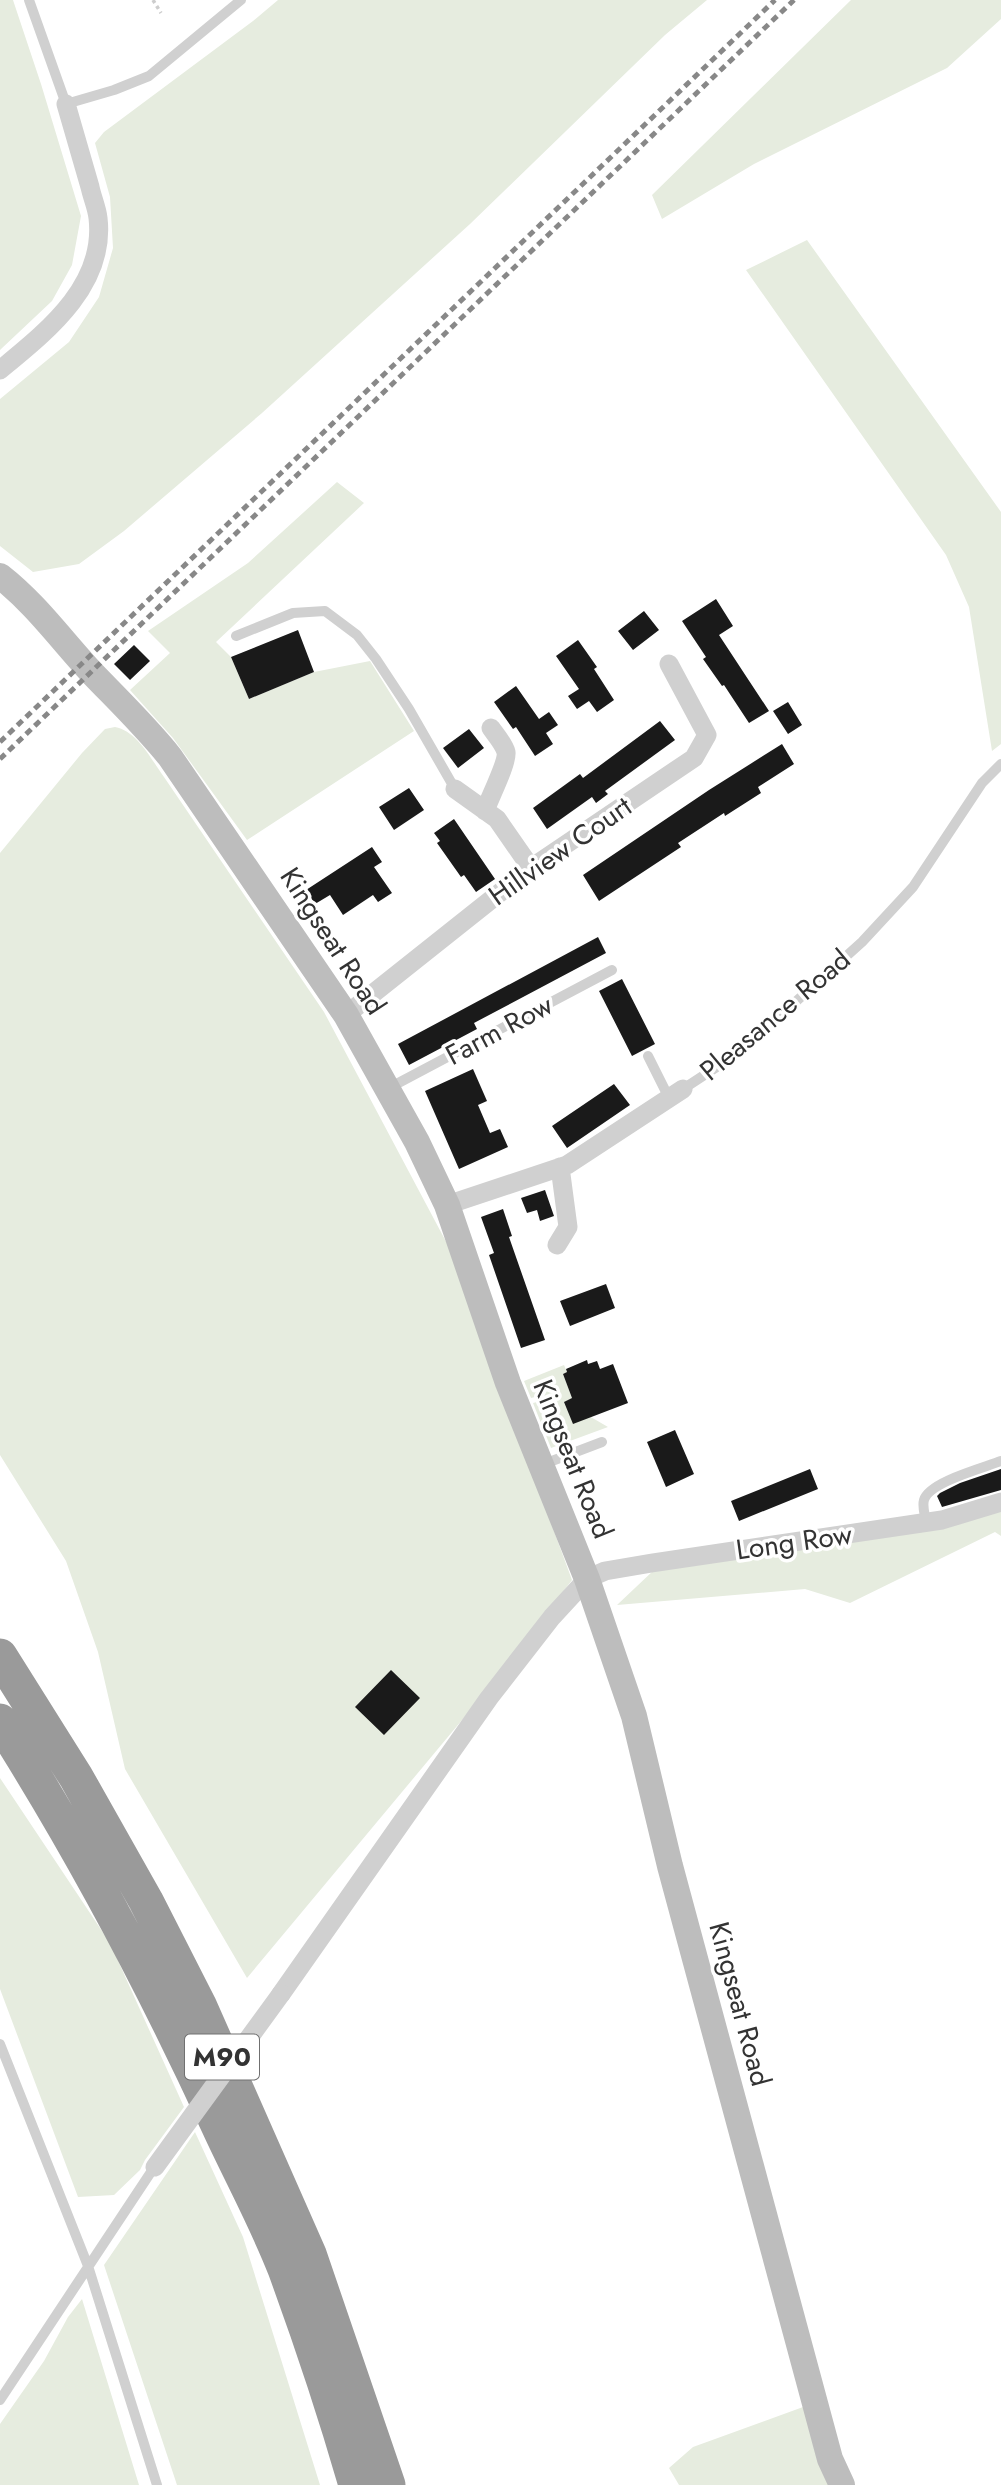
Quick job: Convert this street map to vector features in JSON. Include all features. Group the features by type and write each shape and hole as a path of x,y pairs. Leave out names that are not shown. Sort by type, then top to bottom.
{"highway":[{"name":"M90","path":"0,1656 76,1777 146,1901 200,2007 309,2254 388,2485"},
{"name":"M90","path":"0,1721 51,1800 110,1904 172,2026 284,2266 332,2405 356,2485"}],"street":[{"path":"0,370 52,326 68,307 90,271 96,246 98,218 66,104"},
{"name":"Kingseat Road","path":"0,576 23,594 91,672 145,726 170,757 346,1015 417,1142 447,1205 508,1382 587,1578 634,1716 674,1880 830,2459 842,2485"},
{"name":"Hillview Court","path":"346,1015 531,869 694,758 707,735 669,664"},
{"path":"485,811 506,763 506,751 491,727"},
{"path":"455,789 497,819 531,869"},
{"name":"Pleasance Road","path":"447,1205 567,1165 676,1094"},
{"path":"557,1245 568,1227 560,1167"},
{"name":"Long Row","path":"587,1578 605,1571 652,1563 942,1520 1001,1502"},
{"path":"153,2170 281,1994 489,1698 552,1617 587,1578"}],"lane":[{"path":"29,0 66,104 149,76 241,0"},
{"path":"236,636 293,613 325,611 357,635 376,659 409,709 455,789"},
{"name":"Pleasance Road","path":"676,1094 741,1051 862,942 913,887 982,783 1001,764"},
{"name":"Farm Row","path":"387,1089 612,971"},
{"path":"648,1056 676,1094"},
{"path":"540,1466 602,1442"},
{"path":"926,1522 923,1502 928,1492 938,1485 1001,1461"},
{"path":"0,2044 88,2266 157,2485"},
{"path":"0,2400 153,2170"}],"path":[{"path":"153,0 161,13"}],"shaded area":[{"path":"0,0 13,0 81,216 72,265 52,301 0,350"},
{"path":"278,0 707,0 665,35 470,224 262,413 124,531 79,564 33,572 0,546 0,399 69,342 99,297 113,248 110,197 95,143 104,132"},
{"path":"851,0 1001,0 1001,19 947,68 754,164 662,219 652,195"},
{"path":"807,240 1001,512 1001,744 992,751 969,607 946,555 746,270"},
{"path":"337,482 364,503 216,642 231,657 249,699 314,672 370,661 414,731 247,840 173,738 130,690 170,653 148,631 248,563"},
{"path":"115,727 130,734 149,754 324,1012 451,1251 572,1580 492,1684 247,1978 125,1769 98,1652 66,1561 0,1455 0,853 82,753 105,729"},
{"path":"564,1365 567,1372 563,1374 572,1398 565,1402 608,1427 551,1448 533,1403 537,1402 535,1397 531,1398 524,1381"},
{"path":"1001,1508 1001,1536 995,1532 850,1603 805,1589 617,1605 654,1570"},
{"path":"0,1778 110,1943 184,2107 140,2170 114,2195 78,2197 0,1989"},
{"path":"195,2132 243,2237 320,2485 177,2485 104,2265"},
{"path":"82,2299 139,2485 0,2485 0,2424 44,2361 68,2317"},
{"path":"814,2403 842,2485 679,2485 669,2468 693,2447"}],"building":[{"path":"716,599 733,626 719,635 769,711 749,723 703,659 706,657 682,621"},
{"path":"644,611 659,630 633,650 618,631"},
{"path":"298,630 314,672 249,699 231,657"},
{"path":"578,640 597,667 594,669 614,700 597,712 589,701 577,709 568,696 579,689 556,656"},
{"path":"134,645 150,661 130,680 114,664"},
{"path":"516,686 539,719 549,712 558,725 546,733 553,744 535,756 516,727 513,729 494,702"},
{"path":"788,702 802,725 788,734 773,711"},
{"path":"660,721 675,740 605,791 608,794 596,803 592,797 547,829 533,808 580,774 583,778"},
{"path":"469,729 484,748 458,768 443,748"},
{"path":"782,744 794,764 758,787 761,793 678,843 681,847 599,901 583,875"},
{"path":"409,788 424,810 394,830 379,807"},
{"path":"454,819 495,879 476,892 464,875 461,877 437,843 440,841 434,833"},
{"path":"372,847 382,862 374,867 392,893 378,902 373,895 343,915 330,895 315,904 306,890"},
{"path":"598,937 606,953 474,1023 477,1029 409,1065 398,1044"},
{"path":"622,979 655,1044 632,1056 599,991"},
{"path":"473,1069 487,1101 478,1105 490,1133 500,1129 508,1147 459,1169 425,1091"},
{"path":"614,1084 630,1105 567,1148 552,1126"},
{"path":"545,1190 554,1216 540,1221 537,1210 527,1213 521,1198"},
{"path":"503,1209 512,1236 509,1237 545,1340 521,1348 489,1255 494,1253 481,1217"},
{"path":"606,1284 615,1308 570,1326 560,1301"},
{"path":"587,1360 588,1364 597,1361 600,1369 613,1364 628,1403 573,1424 564,1402 572,1398 563,1374 567,1372 566,1369"},
{"path":"675,1430 694,1474 666,1487 647,1442"},
{"path":"810,1469 818,1489 739,1521 731,1501"},
{"path":"1001,1469 1001,1490 942,1507 937,1496 940,1493"},
{"path":"391,1670 420,1698 384,1735 355,1707"}],"railway":[{"path":"0,742 775,0"},
{"path":"0,759 794,0"}]}
